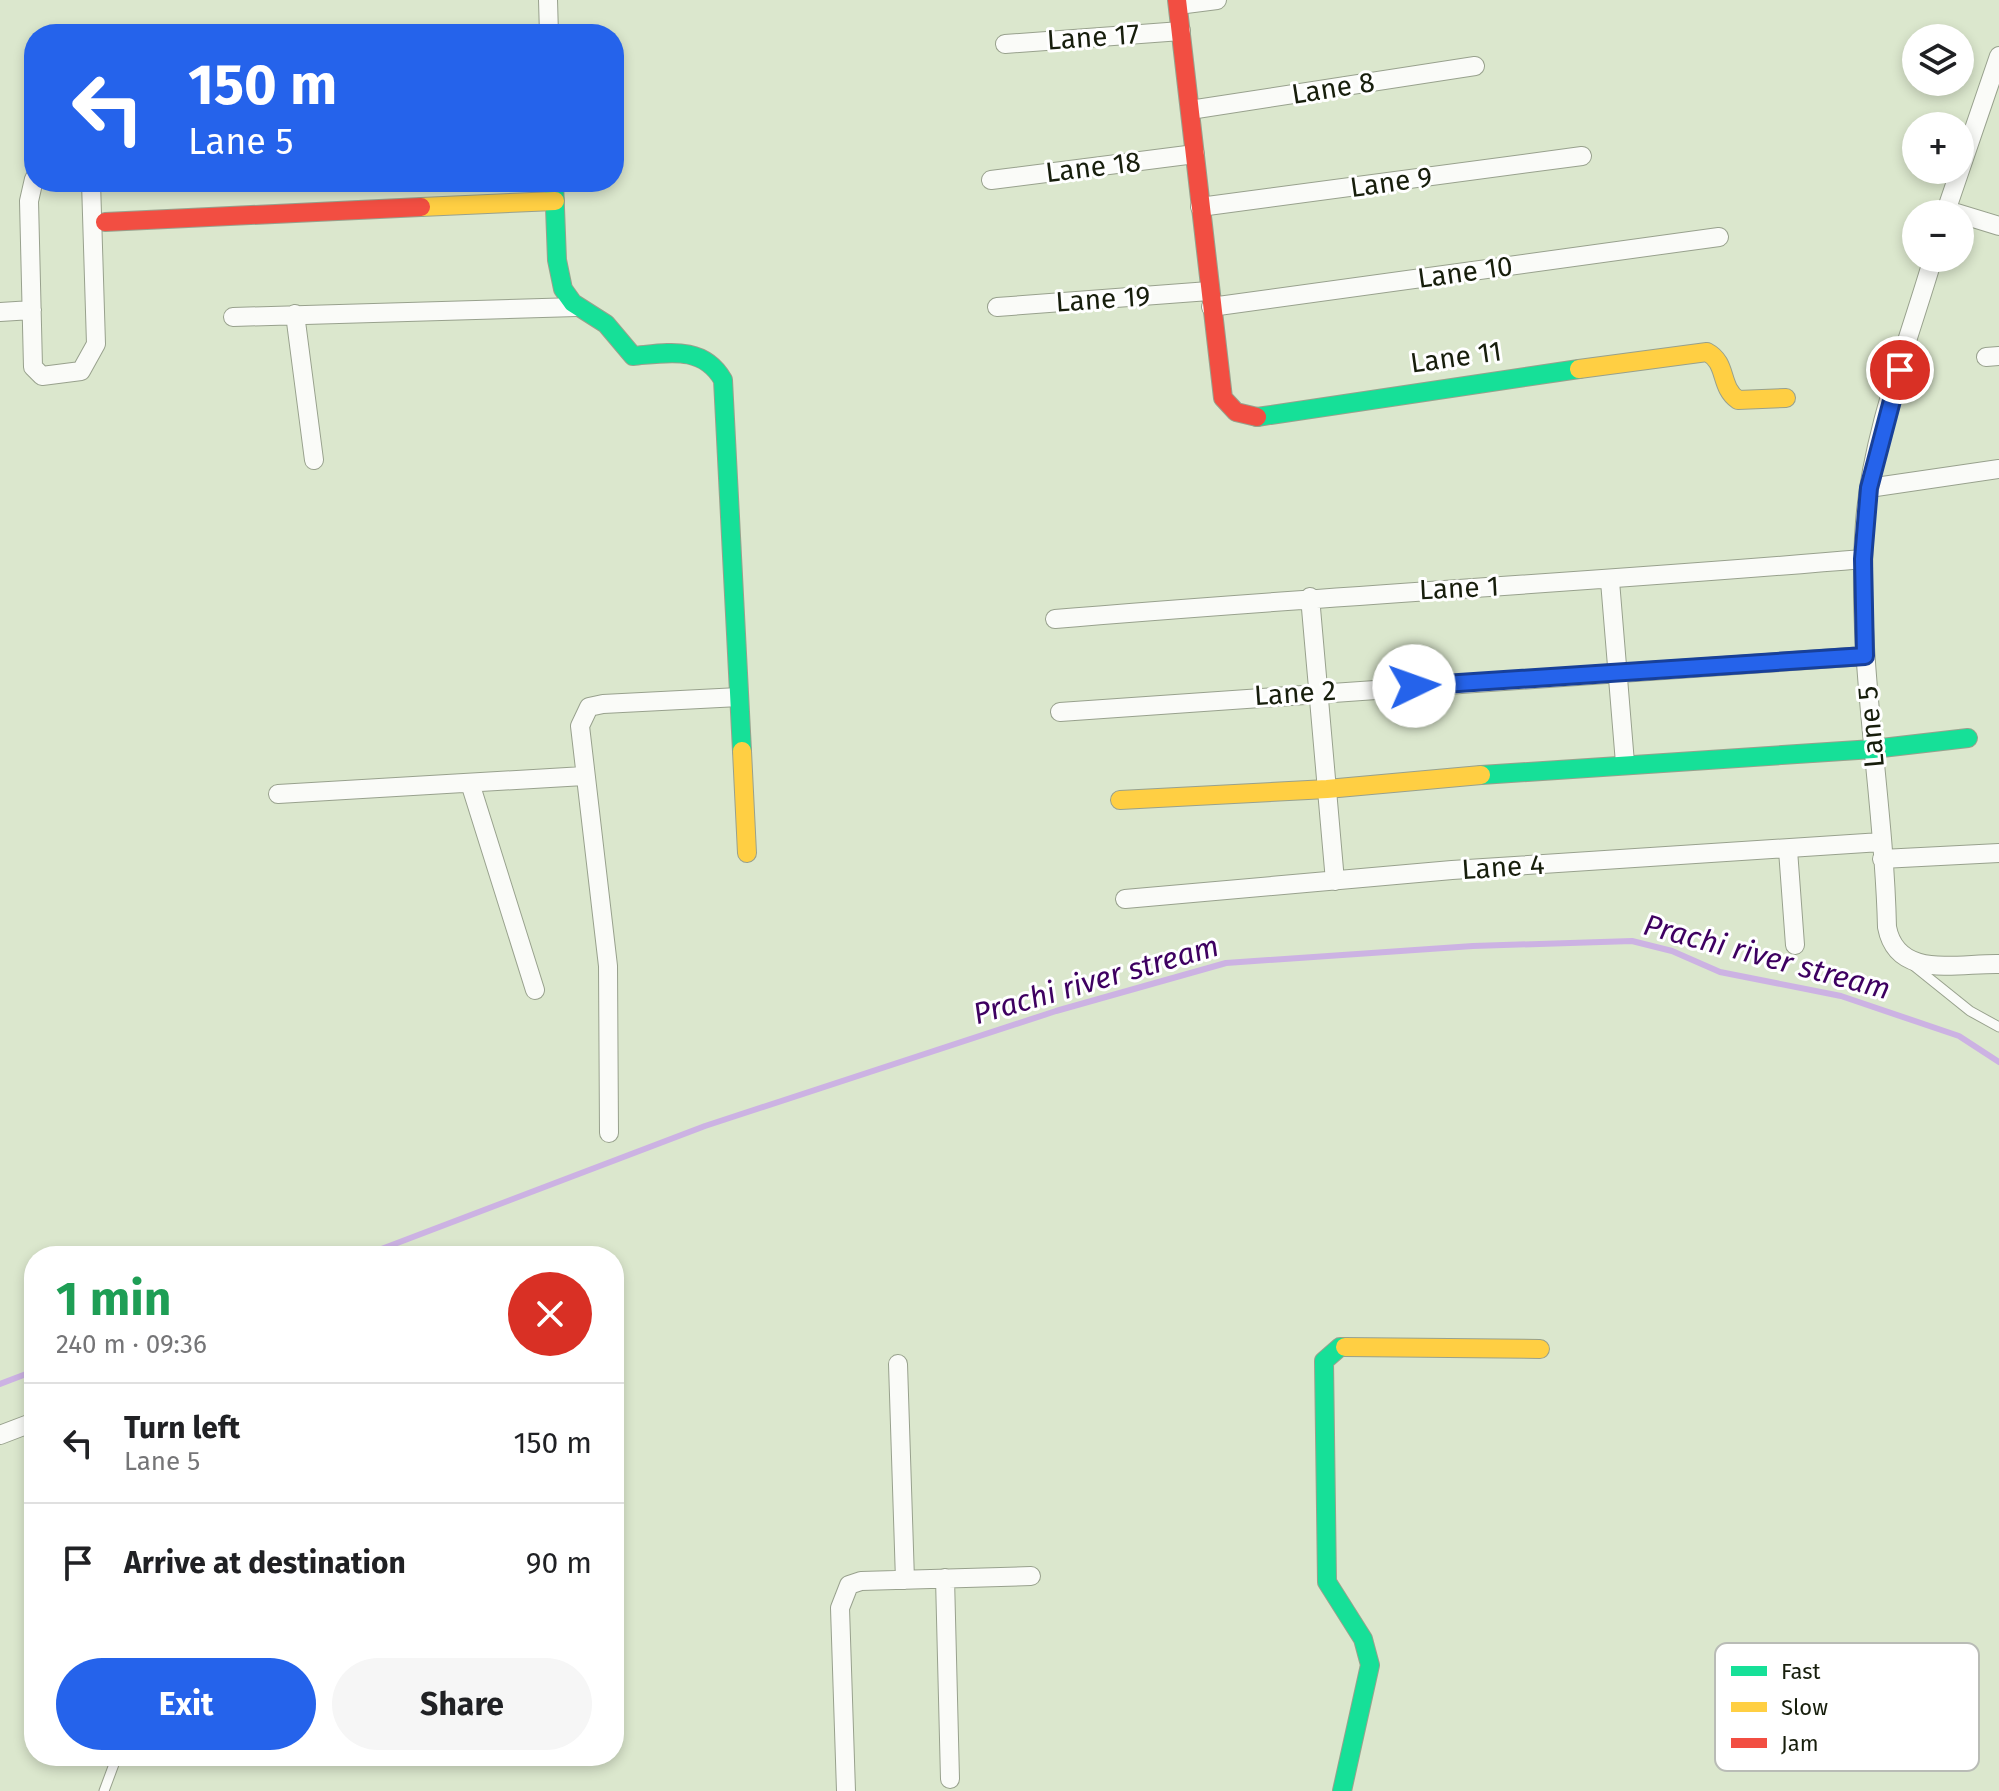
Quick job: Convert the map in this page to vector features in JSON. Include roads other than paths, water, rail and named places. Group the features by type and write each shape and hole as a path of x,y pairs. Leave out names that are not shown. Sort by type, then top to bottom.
{"street":[{"path":"548,0 549,24"},
{"path":"1210,299 1178,3 1217,0"},
{"name":"Lane 17","path":"1005,44 1181,31"},
{"path":"1950,200 1999,56"},
{"name":"Lane 8","path":"1190,110 1475,66"},
{"name":"Lane 18","path":"991,180 1195,154"},
{"name":"Lane 9","path":"1200,207 1582,156"},
{"path":"31,192 33,367 42,376 81,371 96,344 91,192"},
{"path":"105,222 540,192"},
{"path":"555,192 558,267 566,295 577,307 609,327 625,353 633,356 688,353 707,356 718,366 723,380 747,853"},
{"path":"1974,219 1999,226"},
{"name":"Lane 10","path":"1210,299 1719,237"},
{"name":"Lane 5","path":"1908,962 1894,950 1890,940 1865,656 1863,559 1869,488 1929,272"},
{"name":"Lane 19","path":"997,307 1210,299"},
{"name":"Lane 11","path":"1210,299 1223,398 1231,411 1246,418 1443,387 1707,352 1718,355 1723,363 1726,392 1730,397 1738,400 1786,398"},
{"path":"233,317 577,307"},
{"path":"0,312 32,310"},
{"path":"295,314 314,460"},
{"path":"1869,488 1999,469"},
{"name":"Lane 1","path":"1055,619 1310,597 1610,581 1863,559"},
{"path":"1610,581 1625,763"},
{"path":"1310,597 1335,881"},
{"name":"Lane 2","path":"1060,712 1318,691 1865,656"},
{"path":"609,1133 608,966 580,726 589,707 739,697"},
{"path":"1120,800 1327,789 1625,763 1873,749 1968,738"},
{"path":"278,794 584,776"},
{"path":"470,783 535,990"},
{"path":"1788,850 1795,945"},
{"name":"Lane 4","path":"1125,899 1640,857 1788,850 1999,853"},
{"path":"1908,962 1999,964"},
{"path":"1342,1791 1370,1665 1363,1639 1327,1582 1324,1361 1340,1347 1540,1349"},
{"path":"898,1364 905,1580"},
{"path":"0,1435 24,1426"},
{"path":"846,1791 840,1608 849,1585 861,1581 1031,1576"},
{"path":"945,1578 950,1779"}],"lane":[{"path":"1908,962 1970,1011 1999,1027"},
{"path":"104,1791 113,1766"}],"waterway":[{"name":"Prachi river stream","path":"389,1246 705,1126 1056,1011 1226,963 1473,946 1632,941 1672,951 1720,972 1841,996 1959,1036 1999,1062"},
{"name":"Prachi river stream","path":"0,1384 24,1375"}]}
